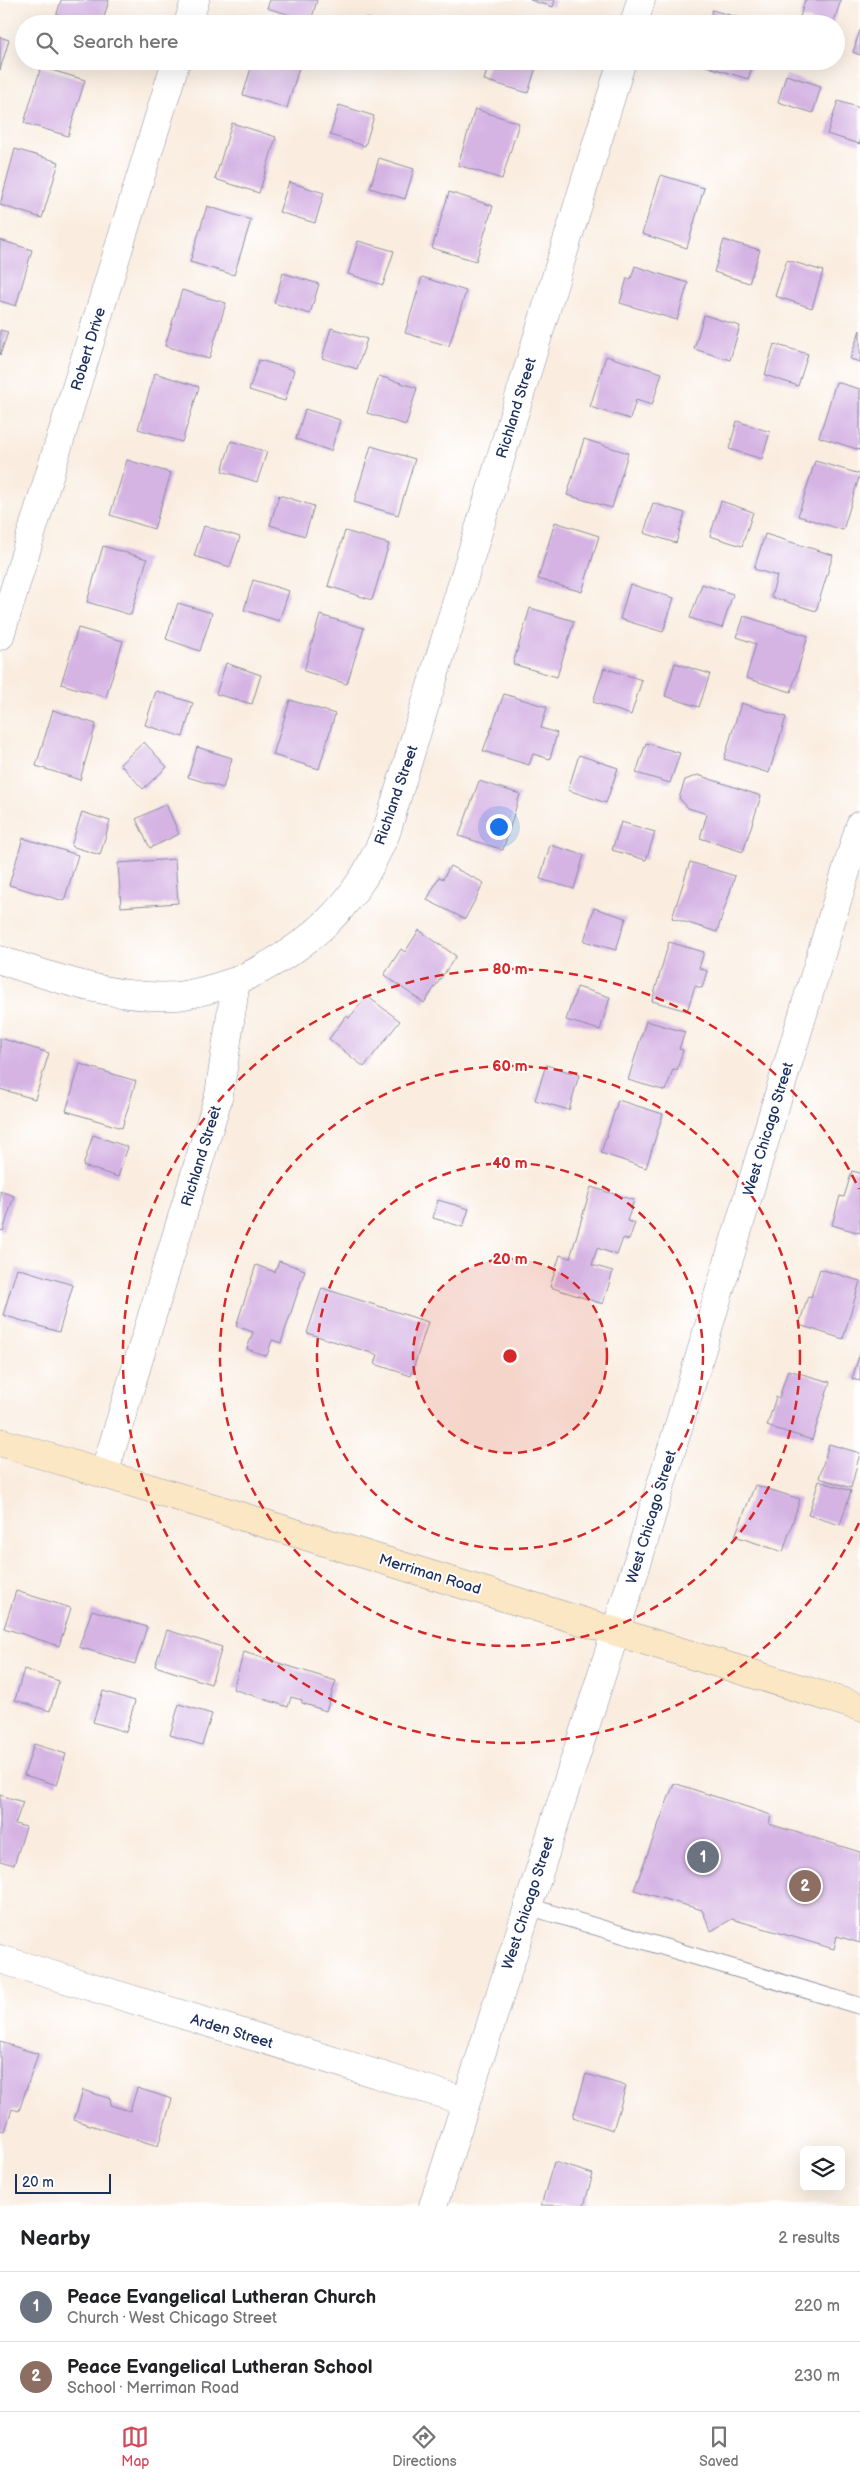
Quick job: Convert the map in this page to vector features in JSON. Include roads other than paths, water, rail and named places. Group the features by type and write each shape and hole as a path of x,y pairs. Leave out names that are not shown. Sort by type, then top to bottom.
{"main road":[{"name":"Merriman Road","path":"0,1442 860,1707"}],"street":[{"path":"191,15 195,0"},
{"path":"637,15 641,0"},
{"name":"Robert Drive","path":"0,636 173,70"},
{"name":"Richland Street","path":"104,1474 220,1095 236,981 287,955 326,924 364,878 386,833 619,70"},
{"name":"West Chicago Street","path":"433,2206 649,1526 860,825"},
{"path":"0,960 96,989 136,994 176,996 205,991 236,981"},
{"name":"Arden Street","path":"0,1959 465,2102"}],"lane":[{"path":"527,1906 860,2006"}],"place":[{"name":"Peace Evangelical Lutheran Church","path":"703,1857"},
{"name":"Peace Evangelical Lutheran School","path":"805,1886"}]}
